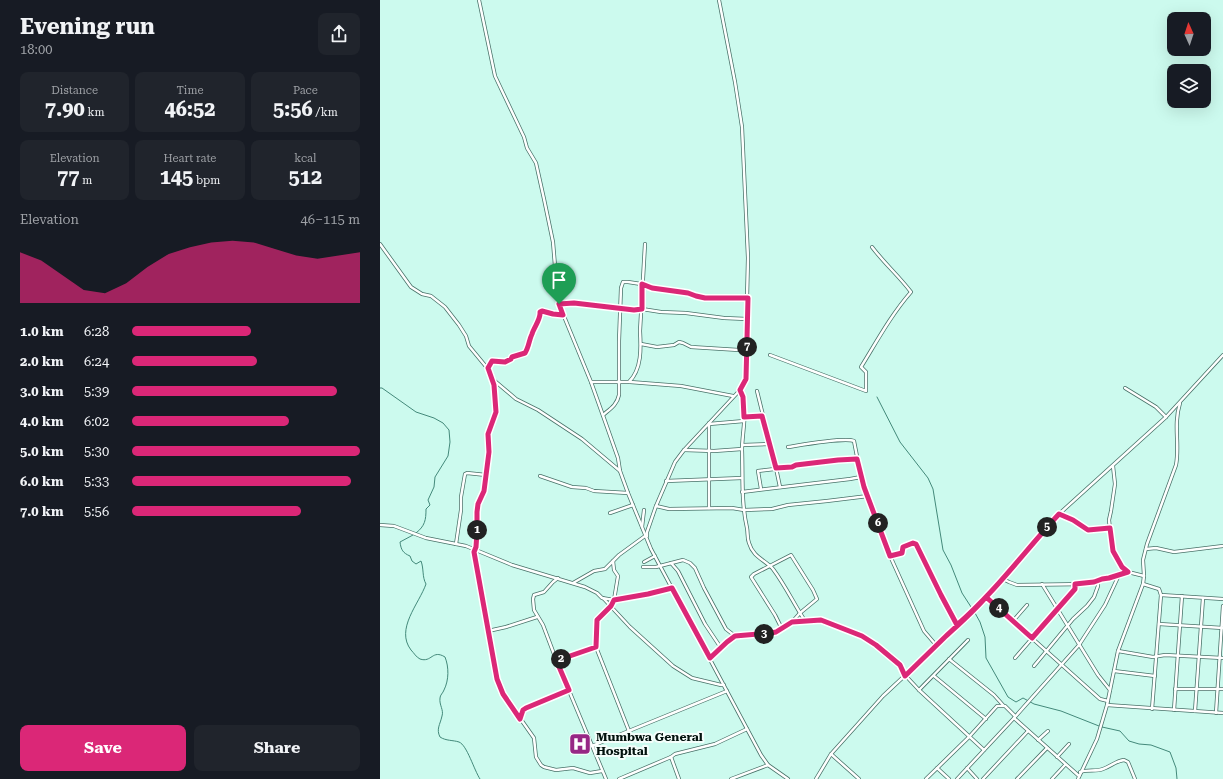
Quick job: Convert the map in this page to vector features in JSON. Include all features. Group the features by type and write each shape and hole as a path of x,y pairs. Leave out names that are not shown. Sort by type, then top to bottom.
{"street":[{"path":"479,0 495,76 524,137 527,148 536,162 540,177 553,242 559,304 591,382 618,458 620,471 628,493 655,556 747,728 768,765 788,779"},
{"path":"573,583 594,571 605,568 619,555 646,538 656,506 675,462 684,450 740,390 746,379 748,258 742,127 719,0"},
{"path":"380,244 395,267 411,287 422,294 431,296 442,304 459,325 466,336 468,346 488,368 493,379 516,399 538,410 582,439 620,471"},
{"path":"629,382 635,376 638,368 645,244"},
{"path":"770,355 866,391 866,372 861,367 897,308 911,292 900,277 880,258 872,247"},
{"path":"603,415 617,403 619,395 620,309 623,282 642,284 652,288 688,293 705,298 748,298"},
{"path":"559,304 574,303 620,309 642,309 747,319"},
{"path":"488,368 492,361 506,362 512,357 523,354 527,351 532,333 541,316 540,312 542,311 563,315"},
{"path":"640,344 657,347 674,345 679,342 691,348 747,350"},
{"path":"816,779 831,754 882,696 976,609 1059,514 1180,403 1223,355"},
{"path":"493,379 496,412 488,434 489,452 484,491 478,504 477,532 474,552 494,665 503,694 534,738 536,757 539,763 544,767 556,770 573,768 590,772 602,772"},
{"path":"591,382 629,382 682,386 733,396"},
{"path":"1125,388 1166,416"},
{"path":"740,390 743,397 744,419 742,492 747,535 751,549 758,558 772,568 805,621"},
{"path":"757,391 780,487"},
{"path":"949,660 994,694 1014,717 1078,778 1097,739 1108,701 1118,651 1143,584 1143,560 1146,549 1176,465 1176,421 1180,403"},
{"path":"709,423 762,416"},
{"path":"709,423 709,508"},
{"path":"788,447 832,441 853,440 855,442 861,477 890,556 924,631 936,645"},
{"path":"684,450 709,451 770,444"},
{"path":"761,489 758,470 857,459"},
{"path":"1113,466 1114,484 1111,511 1109,516 1113,551 1122,567 1128,572 1144,576"},
{"path":"456,544 465,474 474,473 486,475"},
{"path":"540,476 572,487 594,491 628,493"},
{"path":"742,492 861,477"},
{"path":"666,481 742,478"},
{"path":"656,506 669,509 772,509 788,505 868,496"},
{"path":"610,513 633,505"},
{"path":"642,528 644,510"},
{"path":"1059,514 1073,520 1088,530 1110,528"},
{"path":"380,525 394,526 426,538 456,544 512,565 558,578 592,590 611,606 630,626 658,651 662,657 685,674 697,680 724,685"},
{"path":"890,556 902,553 903,547 906,545 916,544 957,625"},
{"path":"1146,549 1156,548 1174,552 1223,546"},
{"path":"710,658 735,636 771,633 782,629 815,602 817,598 792,555 754,574 752,577 782,629"},
{"path":"644,562 655,556"},
{"path":"643,566 656,567 683,560 687,561 694,568 726,629 735,636"},
{"path":"613,561 614,570 618,576 614,600 611,606 597,620 596,647 629,731"},
{"path":"670,563 678,571 705,624 721,648"},
{"path":"1003,579 1017,585 1075,584 1098,581 1128,572"},
{"path":"957,779 1079,645 1105,605 1119,575"},
{"path":"558,578 544,592 536,593 533,596 533,607 543,625 606,779"},
{"path":"1034,666 1073,619 1094,597 1098,586 1098,581"},
{"path":"1042,584 1098,675 1110,690"},
{"path":"1015,658 1075,589 1075,584"},
{"path":"1143,584 1158,589 1161,595 1152,709"},
{"path":"602,598 614,600 672,588"},
{"path":"1161,595 1222,598 1223,602"},
{"path":"1174,710 1182,596"},
{"path":"986,597 1100,699 1108,701"},
{"path":"1195,711 1203,598"},
{"path":"1013,621 1027,605"},
{"path":"1216,713 1221,658 1223,606"},
{"path":"488,631 506,627 537,616"},
{"path":"792,622 822,621 862,636 876,645 900,665 905,676 984,750"},
{"path":"1159,624 1222,628"},
{"path":"919,690 968,640"},
{"path":"557,662 564,658 596,647"},
{"path":"1118,651 1145,656 1221,658"},
{"path":"1114,671 1155,676"},
{"path":"934,676 986,719"},
{"path":"1175,689 1223,689"},
{"path":"520,719 523,710 526,708 569,690"},
{"path":"592,746 727,691"},
{"path":"926,779 970,737 997,706 1002,705"},
{"path":"1107,705 1223,713"},
{"path":"619,779 679,753 715,744 747,728"},
{"path":"983,779 1028,730"},
{"path":"1038,740 1048,730"},
{"path":"1057,758 1069,744"},
{"path":"1017,779 1047,748"},
{"path":"831,754 859,779"},
{"path":"671,757 679,779"},
{"path":"1080,772 1087,770 1103,770 1116,762 1124,760 1128,762 1135,779"},
{"path":"731,779 768,765"},
{"path":"1052,779 1065,765"},
{"path":"937,768 949,779"},
{"path":"967,768 977,779"}],"waterway":[{"path":"380,388 416,412 434,418 443,423 449,430 450,442 448,456 435,477 434,487 428,500 430,505 426,509 424,522 416,533"},
{"path":"877,397 900,442 928,478 933,489 943,550 951,565 962,593 973,610"},
{"path":"413,535 400,542 401,547 416,564 421,561 426,584 407,625 407,642 411,650 420,659 424,660 437,654 445,657 448,669 448,678 444,691 440,697 442,714 438,732 440,737 462,744 468,753 480,779"},
{"path":"975,613 985,637 986,658 1008,697 1016,702 1023,698 1034,704 1061,711 1099,726"},
{"path":"1102,727 1120,731 1129,741 1151,745 1170,752 1176,768 1177,779"}],"place":[{"name":"Mumbwa General Hospital","path":"580,744"}],"route":[{"path":"559,304 563,315 542,311 540,312 541,316 532,333 527,351 525,353 512,357 506,362 498,362 494,360 488,368 490,376 493,379 496,412 488,431 489,452 487,471 484,491 478,504 476,517 476,547 474,552 497,679 503,694 520,719 523,710 526,708 569,690 557,662 578,652 596,647 597,620 611,606 614,600 630,598 672,588 710,658 735,636 771,633 782,629 792,622 812,622 819,620 860,634 900,665 905,676 957,625 972,612 976,609 986,597 1032,638 1075,589 1075,584 1088,584 1128,572 1122,567 1113,551 1110,528 1088,530 1073,520 1059,514 1014,564 998,585 986,597 976,609 957,625 932,578 916,543 906,545 903,547 902,553 890,556 864,487 858,468 857,459 776,468 762,416 744,417 743,394 740,390 746,379 748,298 705,298 688,293 652,288 642,284 642,309 620,309 574,303 559,304"}]}
